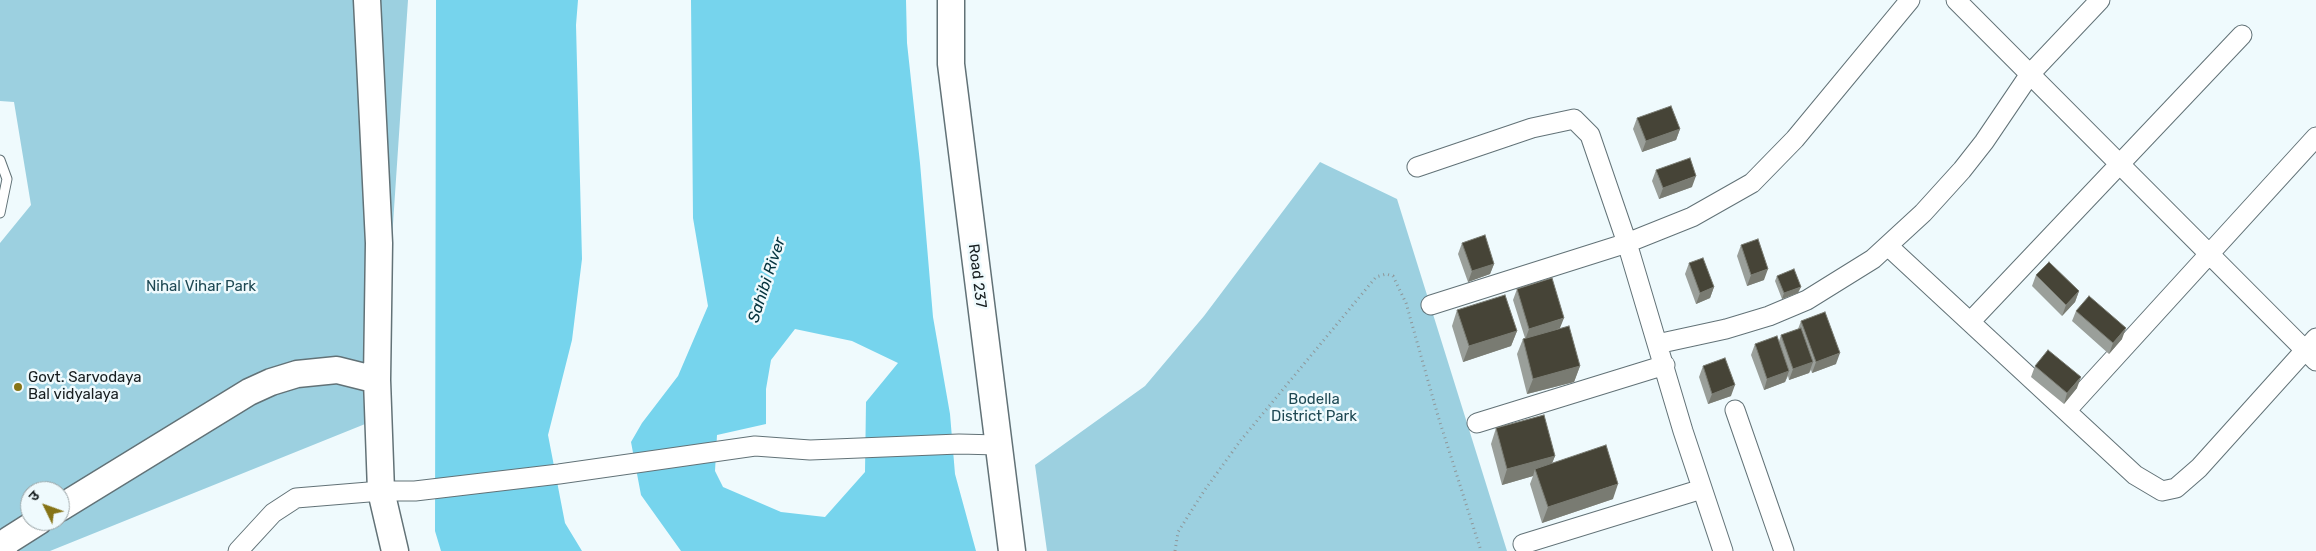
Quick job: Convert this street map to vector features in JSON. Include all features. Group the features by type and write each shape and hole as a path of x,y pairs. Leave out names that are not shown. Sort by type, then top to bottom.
{"street":[{"path":"367,0 379,243 377,380 381,491 394,551"},
{"name":"Road 237","path":"951,0 951,64 1012,551"},
{"path":"1431,305 1627,243 1692,217 1752,183 1795,140 1910,0"},
{"path":"1888,246 2135,475 2162,491 2176,488 2199,468 2312,349 2210,255 1956,0"},
{"path":"1657,344 1726,329 1769,316 1807,300 1873,260 1923,213 1962,170 1984,142 2030,74 2100,0"},
{"path":"1970,322 2242,35"},
{"path":"1417,167 1532,128 1574,120 1590,135 1627,243 1702,489 1723,551"},
{"path":"2066,411 2316,137"},
{"path":"1477,422 1665,365"},
{"path":"70,502 249,392 271,382 297,374 337,370 377,380"},
{"path":"1736,410 1784,551"},
{"path":"238,551 273,512 296,498 381,491 415,491 628,465 755,446 810,450 998,444"},
{"path":"1523,544 1702,489"},
{"path":"0,550 9,540 23,531"}],"lane":[{"path":"0,160 7,179 0,214"}],"path":[{"path":"1175,551 1178,532 1204,491 1242,440 1376,277 1386,274 1393,276 1406,303 1438,416 1481,551"}],"green space":[{"name":"Nihal Vihar Park","path":"0,0 408,0 380,418 50,551 0,551 0,243 31,205 14,102 0,101"},
{"name":"Bodella District Park","path":"1320,162 1397,199 1507,551 1047,551 1035,465 1145,386 1204,316"}],"water":[{"path":"436,0 578,0 576,25 582,259 572,340 548,435 565,523 582,551 441,551 435,531"},
{"name":"Sahibi River","path":"691,0 906,0 907,43 920,163 933,317 950,414 955,474 976,551 681,551 641,495 631,442 642,423 678,376 708,306 693,218","holes":["795,329 852,341 898,363 866,402 865,472 825,517 781,512 723,487 715,471 717,435 766,424 766,389 771,360"]}],"building":[{"path":"1671,106 1680,129 1646,141 1637,118"},
{"path":"1690,158 1696,176 1663,188 1656,170"},
{"path":"1485,235 1494,264 1472,271 1462,243"},
{"path":"1758,239 1768,269 1751,275 1741,245"},
{"path":"1703,258 1714,287 1700,293 1689,263"},
{"path":"2049,262 2079,291 2066,305 2036,275"},
{"path":"1794,269 1801,287 1784,293 1777,276"},
{"path":"1552,278 1564,318 1529,329 1517,289"},
{"path":"1505,295 1517,331 1469,346 1457,310"},
{"path":"2089,296 2126,328 2113,343 2076,311"},
{"path":"1825,312 1840,353 1816,362 1801,321"},
{"path":"1569,326 1580,366 1533,379 1523,339"},
{"path":"1801,328 1813,362 1793,369 1781,335"},
{"path":"1777,336 1789,371 1767,379 1755,344"},
{"path":"2048,350 2081,377 2067,393 2035,366"},
{"path":"1725,358 1735,385 1712,394 1703,366"},
{"path":"1544,415 1555,456 1507,469 1496,428"},
{"path":"1606,445 1618,484 1548,507 1535,469"}],"place":[{"name":"Govt. Sarvodaya Bal vidyalaya","path":"18,387"}]}
